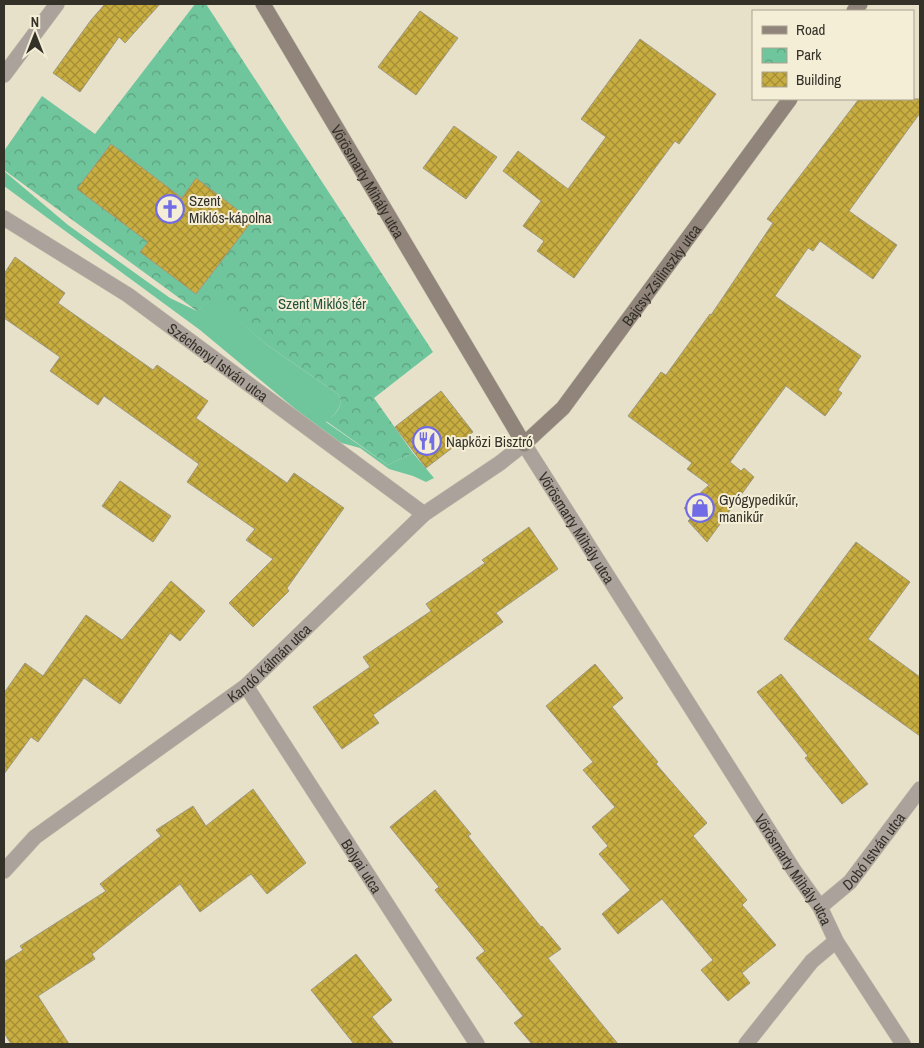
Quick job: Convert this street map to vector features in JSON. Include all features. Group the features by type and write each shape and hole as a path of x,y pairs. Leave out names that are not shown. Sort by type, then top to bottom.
{"street":[{"path":"4,75 57,4"},
{"name":"Vörösmarty Mihály utca","path":"263,4 524,444 795,872 820,907 836,940 903,1044"},
{"name":"Bajcsy-Zsilinszky utca","path":"524,444 562,408 789,100"},
{"name":"Széchenyi István utca","path":"4,218 128,296 424,514"},
{"name":"Kandó Kálmán utca","path":"4,871 35,837 246,686 424,514 500,463 524,444"},
{"name":"Bolyai utca","path":"246,686 477,1044"},
{"name":"Dobó István utca","path":"820,907 850,882 920,788"},
{"path":"746,1044 812,961 836,940"}],"green space":[{"name":"Szent Miklós tér","path":"195,4 206,4 433,352 374,398 413,453 388,465 326,421 339,408 341,401 338,394 267,345 213,299 197,311 4,170 4,151 42,96 95,134"},
{"path":"4,171 68,225 170,298 197,311 213,298 267,345 338,394 341,401 339,408 326,422 388,465 413,453 434,478 426,482 389,469 360,448 334,441 200,330 4,186"}],"building":[{"path":"105,4 160,4 125,43 119,37 80,92 53,73 91,20"},
{"path":"420,11 458,38 416,95 378,67"},
{"path":"640,39 716,94 679,144 675,141 574,278 537,251 544,241 523,226 541,201 503,171 518,151 568,189 606,137 581,119"},
{"path":"920,99 920,113 849,211 897,245 873,279 820,241 813,251 808,248 775,296 861,356 838,390 842,393 825,416 786,386 730,462 741,471 744,468 754,477 707,542 688,521 692,517 684,508 709,485 687,469 692,463 628,416 661,372 666,375 711,315 773,223 767,219 858,100"},
{"path":"454,126 497,157 466,199 423,168"},
{"name":"Szent Miklós-kápolna","path":"111,144 182,198 196,178 252,221 196,294 140,252 148,242 77,189"},
{"path":"15,257 65,293 58,303 153,370 157,365 208,401 196,418 287,483 294,473 344,508 287,588 289,591 253,627 229,603 273,559 246,540 255,529 187,482 199,464 104,396 98,405 50,371 60,357 4,318 4,274"},
{"path":"441,391 473,432 426,468 395,427"},
{"path":"120,481 171,516 153,542 102,506"},
{"path":"529,527 558,569 496,613 503,622 373,715 379,723 342,749 313,707 370,667 363,657 431,611 426,604 485,563 482,560"},
{"path":"856,542 910,582 868,639 920,677 920,736 784,639"},
{"path":"171,581 205,611 180,641 170,633 120,704 84,678 38,742 31,737 4,774 4,693 25,663 43,676 86,615 122,640"},
{"path":"595,664 623,698 612,707 658,762 656,764 707,823 693,836 747,900 742,905 776,945 742,973 750,983 728,1001 701,970 713,960 662,899 618,934 602,914 630,890 599,854 608,846 592,827 615,807 583,770 593,762 546,706"},
{"path":"781,674 868,784 842,804 805,758 808,756 757,692"},
{"path":"253,789 306,863 267,894 251,874 200,912 180,884 92,954 95,959 38,996 69,1044 11,1044 4,1033 4,962 23,950 20,946 106,891 100,884 161,836 156,830 193,806 206,826"},
{"path":"435,790 471,834 468,836 561,949 548,958 618,1044 532,1044 514,1023 523,1016 476,958 485,951 435,890 439,887 390,827"},
{"path":"356,954 392,1000 372,1017 394,1044 354,1044 311,990"}],"place":[{"name":"Szent Miklós-kápolna","path":"170,209"},
{"name":"Napközi Bisztró","path":"427,441"},
{"name":"Gyógypedikűr, manikűr","path":"700,508"}]}
